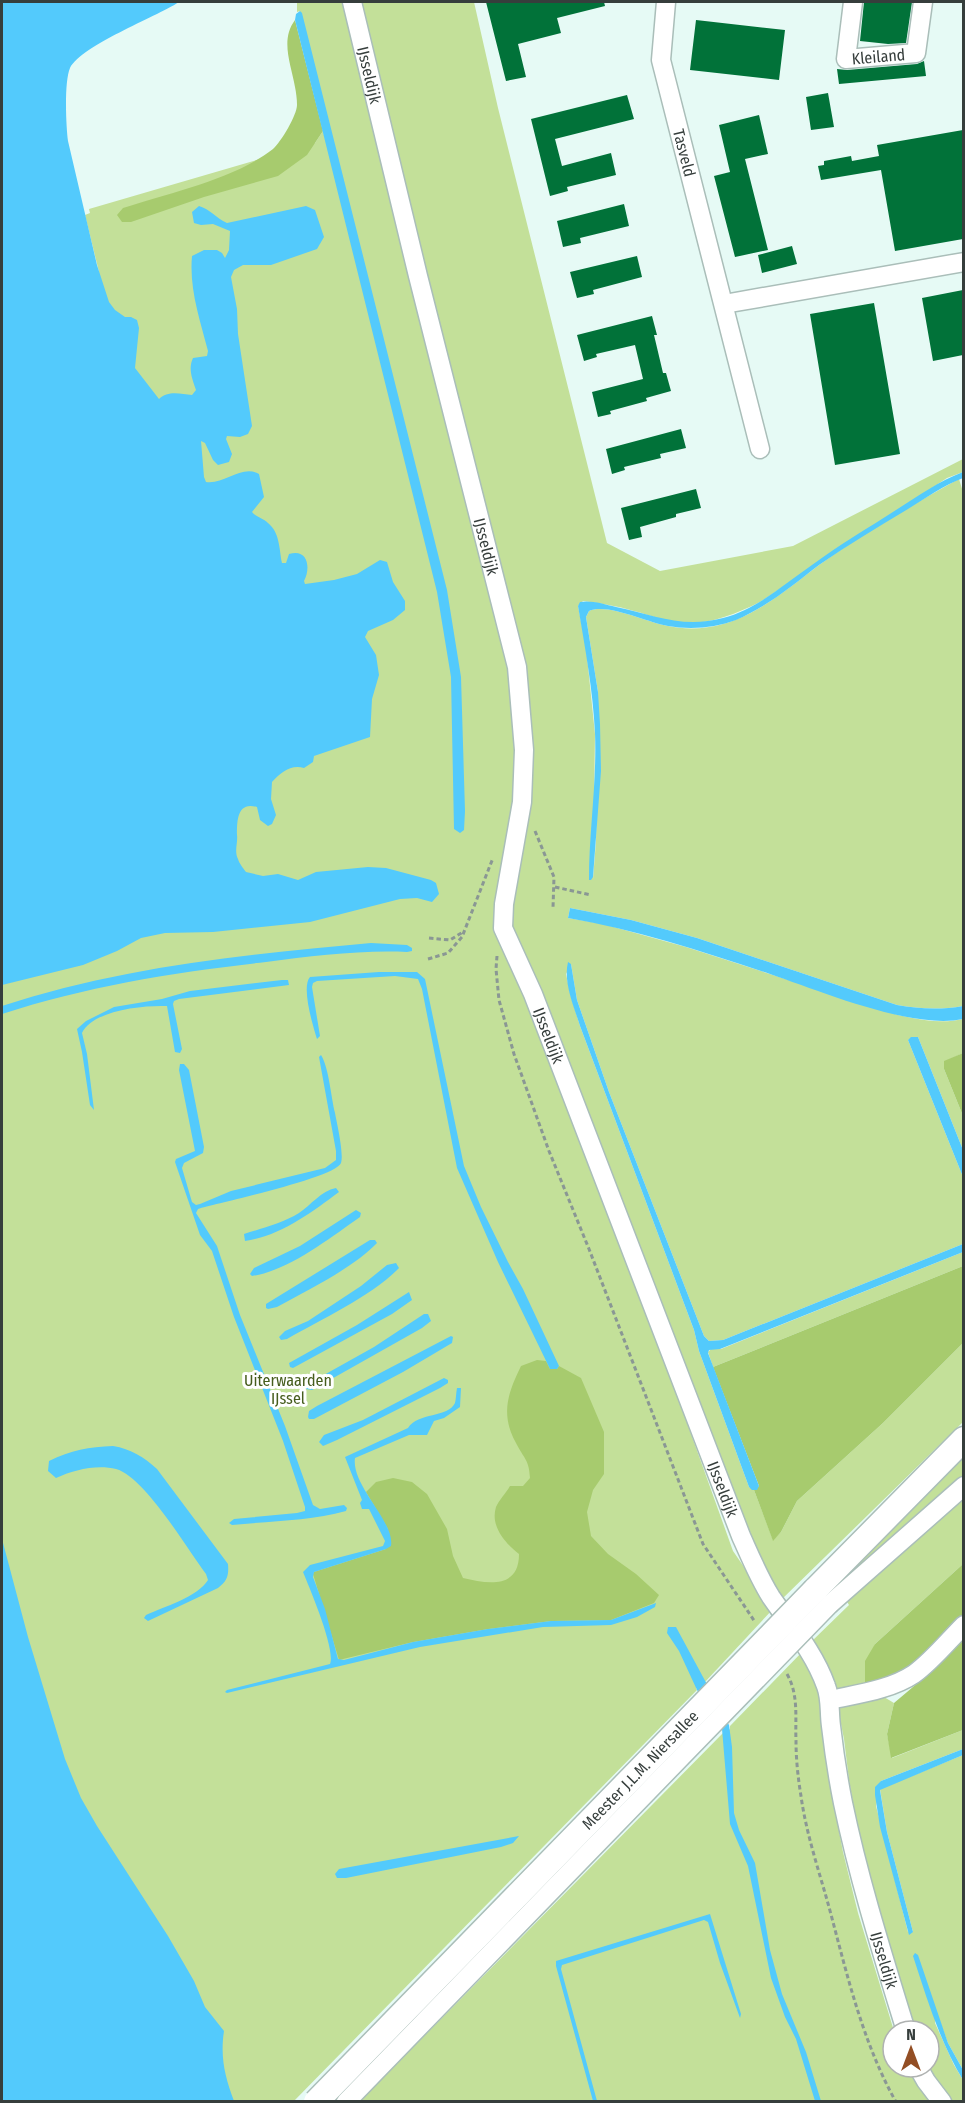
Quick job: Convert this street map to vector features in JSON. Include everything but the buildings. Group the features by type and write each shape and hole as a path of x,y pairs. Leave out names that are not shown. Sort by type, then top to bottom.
{"main road":[{"name":"Meester J.L.M. Niersallee","path":"316,2102 823,1597 963,1439"}],"street":[{"name":"IJsseldijk","path":"352,2 418,276 517,668 524,750 522,792 504,904 503,928 533,994 741,1536 770,1595 816,1662 830,1700 834,1748 854,1851 902,2019"},
{"name":"Tasveld","path":"666,2 661,60 760,449"},
{"name":"Kleiland","path":"853,2 846,59 916,53 922,2"},
{"path":"724,304 963,262"},
{"name":"Meester J.L.M. Niersallee","path":"346,2102 823,1597 963,1486"},
{"path":"830,1700 903,1680 915,1673 963,1625"},
{"path":"925,2079 942,2102"}],"path":[{"path":"554,887 591,895"},
{"path":"503,928 497,949 499,1000 514,1054 549,1151 703,1544 760,1630"},
{"path":"429,938 450,940 465,931"},
{"path":"784,1670 793,1689 796,1703 796,1740 801,1798 810,1838 860,2022 896,2102"}],"green space":[{"name":"Uiterwaarden IJssel","path":"297,2 347,2 510,671 518,768 498,909 618,1230 733,1551 773,1609 705,1682 703,1679 696,1688 697,1690 294,2101 228,2101 2,1758 2,308 99,272 85,215 90,213 89,209 315,143 323,131 325,140 300,11 297,12"},
{"path":"356,2 474,2 498,108 607,543 660,571 793,546 963,459 963,472 947,478 760,602 733,614 704,622 684,623 602,604 583,601 578,606 586,647 595,734 593,879 596,841 598,692 586,617 589,611 597,609 617,611 682,628 723,624 749,614 774,599 819,565 869,532 959,479 963,492 963,1006 930,1008 897,1005 697,938 631,920 570,908 568,918 603,924 686,947 898,1015 931,1021 963,1019 963,1053 944,1062 944,1069 963,1116 963,1150 918,1037 908,1040 963,1177 963,1244 723,1340 709,1341 704,1336 609,1092 577,1000 571,964 566,974 580,1026 694,1330 699,1351 749,1487 754,1490 773,1540 781,1532 797,1501 883,1423 963,1343 963,1422 780,1601 761,1571 509,933 530,761"},
{"path":"295,20 323,131 307,155 278,176 204,197 131,222 122,222 117,215 123,208 221,177 258,160 276,146 292,121 297,105 287,44"},
{"path":"963,1053 963,1116 944,1069 944,1061"},
{"path":"963,1252 963,1266 713,1367 708,1352 711,1349 721,1349"},
{"path":"963,1266 963,1343 883,1423 797,1501 781,1532 773,1541 754,1490 759,1486 713,1367"},
{"path":"537,1360 546,1361 550,1369 557,1369 559,1366 581,1378 604,1432 604,1474 593,1490 587,1512 591,1536 608,1554 636,1574 659,1595 654,1603 611,1620 551,1621 488,1629 413,1642 339,1660 313,1574 386,1549 388,1529 366,1492 376,1482 393,1478 412,1482 427,1494 447,1529 453,1556 463,1578 492,1582 508,1579 514,1573 518,1565 519,1554 500,1534 495,1514 497,1504 510,1486 523,1486 530,1478 527,1463 511,1432 507,1413 509,1395 521,1366"},
{"path":"963,1453 963,1477 824,1598 906,1516 905,1513"},
{"path":"963,1495 963,1564 875,1644 865,1686 843,1690 833,1687 811,1642 849,1605 846,1600"},
{"path":"963,1564 963,1619 911,1670 865,1686 865,1661 875,1644"},
{"path":"963,1636 963,1730 891,1758 887,1734 894,1703 926,1676"},
{"path":"804,1650 819,1680 830,1783 843,1852 858,1913 890,2019 881,2019 881,2079 915,2079 931,2101 359,2102 723,1733 723,1736 730,1729 730,1726"},
{"path":"879,1694 894,1703 887,1734 892,1758 963,1730 963,1749 881,1781 876,1806 908,1932 913,1932 887,1832 880,1789 963,1755 963,2070 948,2043 941,2019 936,2011 935,2019 911,2019 861,1848 838,1709"},
{"path":"941,2036 963,2080 963,2101 951,2101 936,2079 941,2079"}],"water":[{"path":"2,2 179,2 103,41 77,59 70,68 66,93 68,141 97,265 109,302 125,317 137,320 139,328 135,368 159,399 170,394 192,395 196,390 191,370 193,358 207,356 208,351 192,280 192,256 204,250 217,250 225,258 229,250 230,231 213,224 194,223 192,212 199,206 227,223 306,206 315,210 324,237 317,249 271,265 243,265 234,270 231,277 252,426 248,434 240,437 227,436 232,454 229,462 218,465 205,443 201,441 204,477 206,482 213,482 246,471 259,474 264,497 252,512 266,521 275,531 282,563 286,563 289,554 304,556 307,565 305,584 357,574 380,560 387,562 393,582 405,601 405,610 393,620 368,631 365,637 376,655 379,675 372,699 370,737 314,756 313,762 304,768 290,768 279,775 272,782 271,799 276,815 272,824 268,826 260,820 257,807 245,807 237,824 236,853 246,872 263,876 278,874 298,880 316,872 368,867 386,868 436,883 439,894 432,902 417,898 400,899 310,922 213,932 165,933 141,938 83,965 2,985"},
{"path":"300,11 447,590 461,677 465,811 464,830 460,833 454,829 451,677 437,592 295,20 296,14"},
{"path":"963,472 963,478 942,488 863,536 769,602 728,623 702,628 685,628 660,624 617,611 597,609 589,611 586,617 598,692 601,771 593,877 589,880 595,733 591,685 578,606 580,602 598,603 682,621 708,621 735,614 769,596 833,550 921,494"},
{"path":"570,908 631,920 697,938 897,1005 930,1008 963,1006 963,1019 942,1021 919,1019 866,1007 670,942 568,918"},
{"path":"371,943 407,945 412,948 412,951 319,956 165,975 66,995 2,1014 2,1006 92,981 138,972 231,957"},
{"path":"568,962 571,964 577,1000 609,1092 704,1336 709,1341 723,1340 963,1244 963,1252 720,1349 709,1350 708,1353 759,1486 757,1490 749,1487 699,1351 694,1330 580,1026 568,986"},
{"path":"417,972 425,979 464,1166 481,1207 559,1366 557,1369 550,1369 498,1262 457,1168 422,989 418,979 395,976 313,983 320,1036 317,1039 307,998 310,977"},
{"path":"288,980 289,985 174,1001 182,1049 180,1053 175,1052 167,1006 120,1010 97,1019 82,1033 94,1110 90,1105 77,1029 86,1021 114,1007 162,999 190,991"},
{"path":"911,1037 918,1037 963,1150 963,1177 908,1040"},
{"path":"321,1055 328,1075 339,1131 341,1163 319,1176 198,1209 196,1213 217,1246 240,1315 285,1426 313,1505 320,1509 344,1505 347,1508 346,1511 318,1517 232,1525 229,1523 234,1519 297,1513 305,1511 305,1507 283,1441 234,1317 212,1251 200,1235 175,1162 176,1159 195,1151 179,1070 180,1064 184,1064 189,1070 204,1147 203,1153 184,1163 182,1168 192,1202 196,1205 231,1191 325,1168 336,1160 319,1057"},
{"path":"336,1188 339,1192 283,1229 245,1241 244,1234 293,1217 321,1195"},
{"path":"356,1210 361,1213 360,1217 308,1253 280,1268 252,1276 250,1274 254,1268 300,1246"},
{"path":"370,1240 375,1240 377,1243 343,1270 277,1307 266,1308 266,1304"},
{"path":"396,1263 399,1268 361,1297 287,1339 281,1340 279,1337 285,1331 308,1321 361,1286 387,1265"},
{"path":"409,1292 412,1300 392,1314 293,1368 290,1367 289,1363 357,1325"},
{"path":"424,1314 428,1314 431,1321 422,1328 312,1390 306,1389 306,1385 374,1347"},
{"path":"453,1337 452,1343 403,1372 314,1419 309,1419 309,1411 317,1406"},
{"path":"444,1378 448,1380 448,1383 440,1388 337,1440 323,1446 319,1442 324,1435 363,1420"},
{"path":"457,1388 461,1388 460,1407 444,1418 434,1421 427,1435 409,1435 355,1458 360,1480 386,1526 391,1546 314,1572 313,1577 325,1609 338,1659 344,1660 413,1642 488,1629 551,1621 611,1620 656,1603 655,1607 637,1617 611,1625 543,1627 420,1647 225,1692 330,1664 331,1657 326,1633 303,1572 310,1565 383,1546 385,1541 369,1509 362,1509 360,1503 362,1500 345,1457 408,1428 419,1419 451,1408 455,1403"},
{"path":"113,1446 137,1454 157,1469 228,1564 227,1578 218,1588 148,1621 144,1618 146,1615 196,1592 208,1580 206,1574 152,1499 127,1475 116,1469 101,1467 77,1470 56,1478 48,1471 49,1461 65,1454 88,1448"},
{"path":"2,1539 28,1637 65,1759 81,1798 168,1936 194,1981 205,2007 224,2031 224,2067 234,2101 2,2101"},
{"path":"668,1627 676,1627 729,1725 734,1813 739,1830 755,1863 770,1950 782,1994 806,2052 821,2101 815,2101 796,2039 785,2017 771,1978 748,1866 730,1824 722,1729 697,1690 679,1651 667,1633"},
{"path":"963,1749 963,1755 880,1790 887,1832 913,1932 909,1935 880,1827 875,1787 881,1781"},
{"path":"519,1836 513,1843 501,1847 346,1878 337,1878 335,1874 339,1869"},
{"path":"710,1914 741,2014 740,2018 708,1922 704,1920 562,1965 561,1969 597,2101 593,2101 556,1961"},
{"path":"915,1953 918,1955 940,2019 935,2019 913,1956"},
{"path":"941,2022 948,2043 963,2070 963,2080 955,2066 941,2036"}]}
